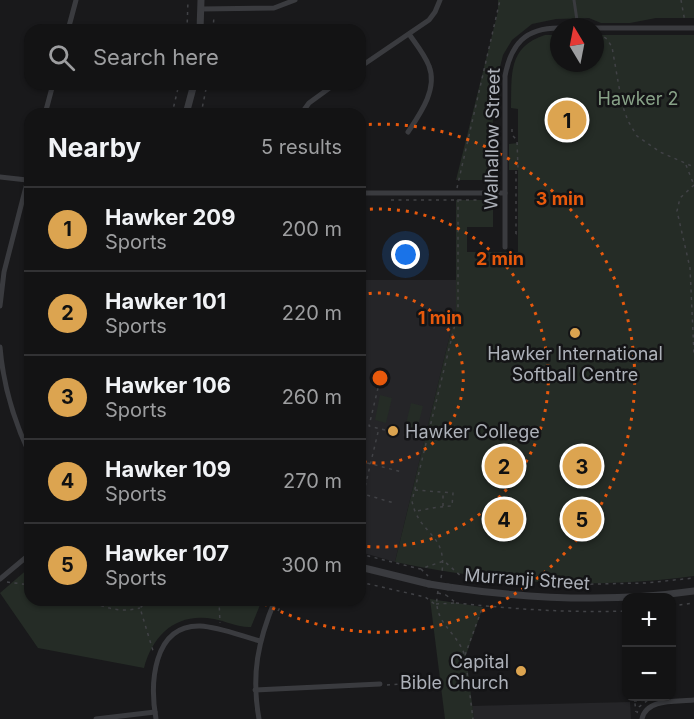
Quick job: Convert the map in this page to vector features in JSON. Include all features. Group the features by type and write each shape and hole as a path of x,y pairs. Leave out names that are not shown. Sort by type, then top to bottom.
{"street":[{"path":"70,24 76,0"},
{"path":"200,24 201,0"},
{"path":"201,9 274,8 295,0"},
{"path":"366,63 429,20 440,0"},
{"path":"604,28 694,28"},
{"name":"Walhallow Street","path":"505,247 505,76 515,47 527,35 538,30 550,29"},
{"path":"408,132 423,108 432,76 425,58 409,34"},
{"path":"47,108 51,90"},
{"path":"188,108 192,90"},
{"path":"305,108 327,90"},
{"path":"0,177 24,180"},
{"path":"0,306 4,272 24,192"},
{"path":"366,193 505,193"},
{"path":"0,346 2,379 24,440"},
{"path":"0,580 24,559"},
{"name":"Murranji Street","path":"366,568 429,584 447,591 572,599 648,596 694,591"},
{"path":"259,719 255,671 260,641 273,606"},
{"path":"96,719 155,716 153,674 158,657 170,639 185,629 202,626 260,641"},
{"path":"255,690 380,684"},
{"path":"642,719 645,710 651,705 694,700"}],"lane":[{"path":"574,0 577,18"}],"path":[{"path":"187,24 188,0"},
{"path":"500,0 457,184 458,312 414,490 412,501 414,512 435,537 444,561 462,577 551,585 645,583 694,578"},
{"path":"681,0 686,28"},
{"path":"604,37 612,47 622,104 637,136 660,152 694,167"},
{"path":"173,108 178,90"},
{"path":"202,108 206,90"},
{"path":"505,235 516,234 517,140 512,135 512,123"},
{"path":"686,165 694,185 680,198 677,211 690,268 694,354"},
{"path":"386,200 482,200"},
{"path":"378,388 369,426 405,435"},
{"path":"366,481 379,428"},
{"path":"366,463 402,472"},
{"path":"414,490 453,493 452,506 414,512"},
{"path":"443,493 443,506"},
{"path":"366,495 394,503"},
{"path":"366,556 420,569 427,576 429,584 421,596"},
{"path":"420,569 444,561"},
{"path":"444,561 436,605 438,615 462,646 473,719"},
{"path":"0,580 24,584"},
{"path":"366,583 421,596 432,600 436,605"},
{"path":"447,591 456,603"},
{"path":"436,605 456,603 569,612 622,611"},
{"path":"676,605 694,603"},
{"path":"102,606 126,612 140,608 154,654 158,657"},
{"path":"219,630 220,606"},
{"path":"275,616 281,606"},
{"path":"465,656 483,606"},
{"path":"380,684 448,680"},
{"path":"634,701 637,719"},
{"path":"637,713 639,707 647,701"}],"shaded area":[{"name":"Hawker College","path":"366,280 456,280 456,310 395,562 366,554"},
{"path":"630,702 631,719 474,719 472,706"}],"green space":[{"path":"498,0 694,0 694,18 656,18 630,23 604,23 604,18 550,18 550,20 532,24 512,40 503,55 499,71 499,108 493,109 492,180 456,180 498,11"},
{"name":"Hawker 2","path":"550,35 550,72 604,72 604,35 694,35 694,576 617,583 544,582 470,575 395,562 456,310 456,200 493,200 493,227 467,227 467,252 518,252 518,170 509,170 509,144 518,143 518,109 511,108 512,74 518,55 533,40"},
{"path":"380,395 392,398 386,423 375,420"},
{"path":"411,403 423,406 417,430 405,428"},
{"path":"24,572 24,606 260,606 251,627 201,618 178,622 160,636 144,668 38,648 0,593"},
{"path":"430,599 483,607 466,655 474,719 445,719"}],"place":[{"name":"Hawker 209","path":"567,120"},
{"name":"Hawker International Softball Centre","path":"575,333"},
{"name":"Hawker College","path":"393,431"},
{"name":"Hawker 101","path":"504,466"},
{"name":"Hawker 106","path":"582,466"},
{"name":"Hawker 109","path":"504,519"},
{"name":"Hawker 107","path":"582,519"},
{"name":"Capital Bible Church","path":"521,671"}]}
